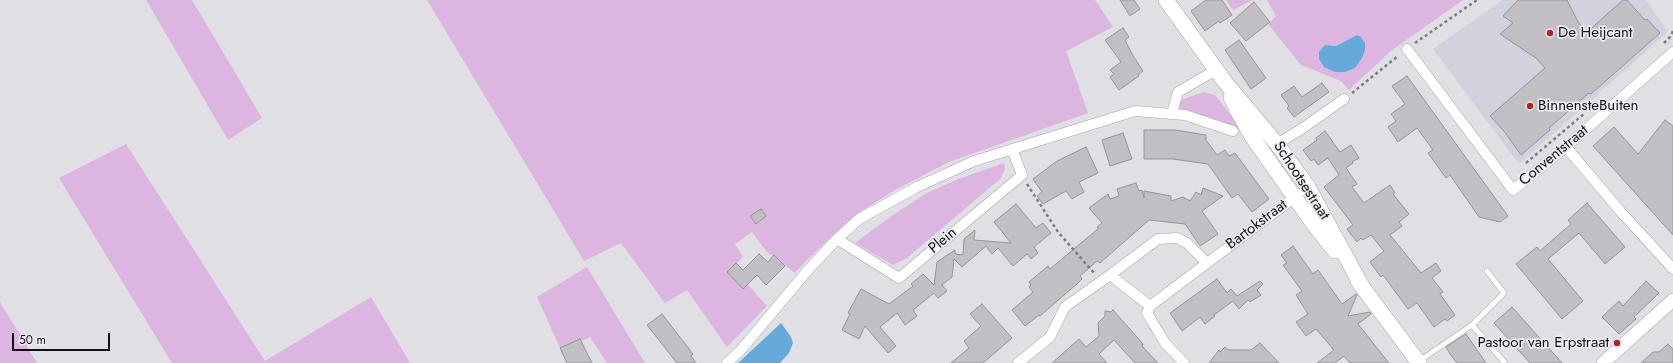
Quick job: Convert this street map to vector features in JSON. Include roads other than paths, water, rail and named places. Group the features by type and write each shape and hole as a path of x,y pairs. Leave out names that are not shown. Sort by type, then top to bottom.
{"main road":[{"name":"Schootsestraat","path":"1166,0 1220,76 1277,144 1308,187 1364,290"},
{"name":"Schootsestraat","path":"1220,76 1236,110 1253,138 1294,198 1418,362"}],"street":[{"name":"Conventstraat","path":"1407,48 1513,190 1566,148 1673,52"},
{"path":"1172,113 1178,92 1220,76"},
{"path":"1253,138 1277,144 1303,128 1344,99"},
{"path":"727,363 740,351 808,270 837,239 860,219 917,187 974,160 1135,111 1185,115 1233,131"},
{"path":"1566,148 1621,212 1673,268"},
{"name":"Plein","path":"837,239 899,278 1022,175 1012,149"},
{"name":"Bartokstraat","path":"1150,306 1308,187"},
{"path":"1018,363 1050,337 1065,307 1158,239 1177,238 1187,244 1207,263"},
{"path":"1110,275 1150,306 1147,313 1165,343 1184,363"},
{"path":"1604,363 1673,300"}],"lane":[{"path":"1418,362 1472,325 1504,294 1486,271"},
{"path":"1472,325 1505,363"}],"water":[{"path":"1357,35 1361,37 1365,43 1365,50 1362,58 1355,68 1345,72 1335,72 1324,67 1319,59 1319,52 1325,45 1336,46"},
{"path":"781,323 791,337 793,343 789,353 780,363 738,363"}],"place":[{"name":"De Heijcant","path":"1550,33"},
{"name":"BinnensteBuiten","path":"1530,106"},
{"name":"Pastoor van Erpstraat","path":"1617,343"}]}
